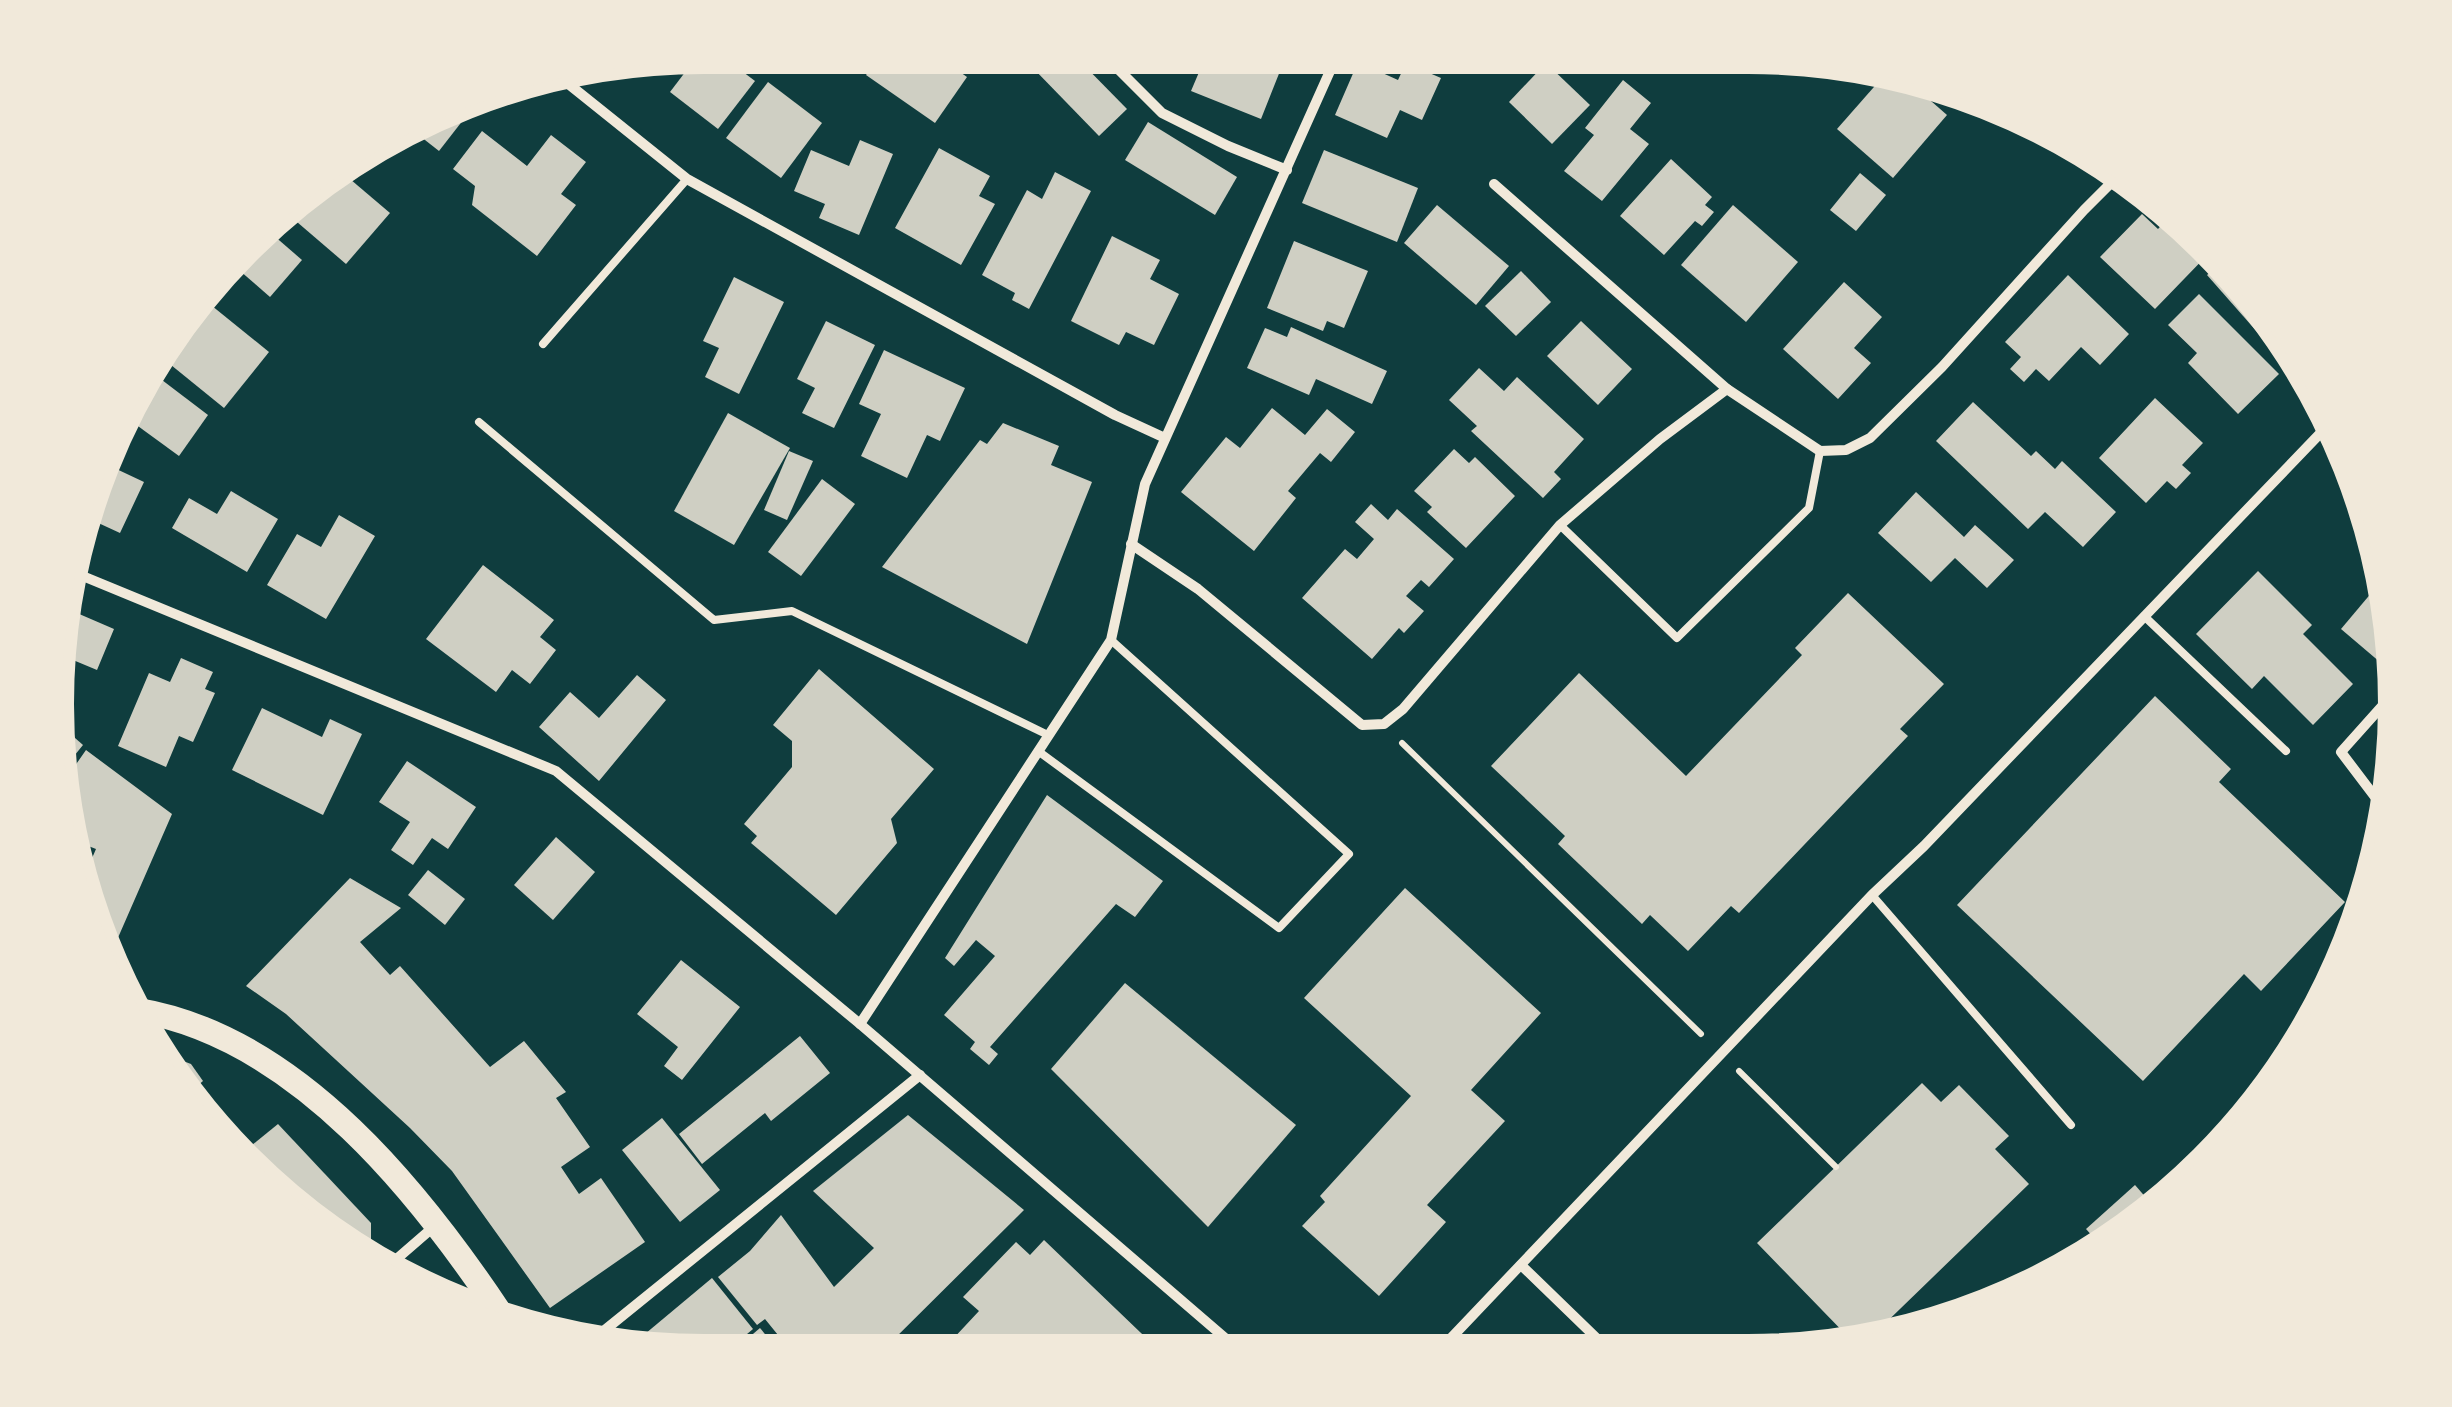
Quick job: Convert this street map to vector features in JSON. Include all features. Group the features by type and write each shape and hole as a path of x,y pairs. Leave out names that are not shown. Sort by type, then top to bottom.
{"main road":[{"path":"149,1013 190,1023 270,1064 362,1140 438,1223 494,1304"}],"street":[{"path":"1117,67 1162,113 1287,170"},
{"path":"860,1024 1110,640 1145,484 1333,67"},
{"path":"567,83 686,178 1115,415 1165,438"},
{"path":"1494,184 1727,389 1820,451 1846,450 1870,438 1942,367 2112,182"},
{"path":"1131,544 1198,589 1362,725 1384,724 1404,708 1560,526 1660,439 1727,389"},
{"path":"1449,1340 1872,894 1924,846 2323,430"},
{"path":"81,575 556,771 860,1024 1227,1340"},
{"path":"2377,799 2342,752 2384,704"},
{"path":"603,1331 920,1075"},
{"path":"396,1260 438,1223"},
{"path":"1521,1264 1599,1340"}],"lane":[{"path":"543,344 686,178"},
{"path":"479,422 714,620 792,611 1048,734"},
{"path":"1560,526 1678,638 1809,508 1820,451"},
{"path":"2144,616 2286,751"},
{"path":"1038,750 1279,928 1348,854 1110,640"},
{"path":"1872,894 2072,1126"}],"path":[{"path":"1384,724 1722,1054"},
{"path":"1756,1088 1836,1167"}],"building":[{"path":"736,67 755,81 718,129 670,92 688,68"},
{"path":"871,67 953,67 967,77 935,123 866,75"},
{"path":"1032,67 1086,67 1127,109 1099,136"},
{"path":"1201,67 1282,67 1261,119 1191,91"},
{"path":"1356,67 1369,67 1398,80 1404,67 1415,67 1441,78 1422,120 1400,110 1387,138 1335,115"},
{"path":"1542,67 1550,67 1590,105 1552,144 1509,102"},
{"path":"1623,80 1651,103 1630,129 1649,144 1602,201 1564,171 1594,135 1585,128"},
{"path":"1879,81 1920,91 1947,115 1893,178 1837,129"},
{"path":"768,82 822,123 781,178 726,138"},
{"path":"469,113 439,151 418,135"},
{"path":"1148,122 1237,177 1215,215 1125,160"},
{"path":"482,131 527,166 551,135 586,162 561,194 576,205 537,256 472,205 475,186 453,169"},
{"path":"860,140 893,154 859,235 819,218 825,204 794,191 811,150 849,166"},
{"path":"939,148 990,176 979,196 995,204 961,265 895,228"},
{"path":"1324,150 1418,188 1397,242 1302,203"},
{"path":"1671,159 1712,197 1705,205 1714,212 1702,226 1695,221 1664,255 1620,216"},
{"path":"1055,172 1091,191 1029,309 1012,300 1015,293 982,275 1027,190 1042,199"},
{"path":"1860,173 1886,195 1856,231 1830,210"},
{"path":"347,177 390,213 346,264 292,218"},
{"path":"1437,205 1509,266 1476,305 1404,243"},
{"path":"1733,205 1798,262 1746,322 1681,265"},
{"path":"2142,214 2158,229 2164,222 2203,259 2155,309 2100,257"},
{"path":"273,235 302,260 270,297 239,270"},
{"path":"1112,236 1160,260 1150,279 1179,294 1154,345 1126,332 1119,345 1071,321"},
{"path":"1294,241 1368,271 1344,328 1327,321 1323,331 1267,308"},
{"path":"2213,270 2227,284 2286,365 2207,275"},
{"path":"1521,271 1551,302 1516,336 1485,306"},
{"path":"2068,275 2129,334 2100,365 2081,347 2049,381 2036,369 2024,382 2010,369 2021,357 2005,342"},
{"path":"734,277 784,302 739,394 705,377 719,348 703,341"},
{"path":"1844,282 1882,317 1854,348 1871,363 1838,399 1783,349"},
{"path":"2199,294 2279,374 2238,414 2188,363 2197,353 2168,325"},
{"path":"209,304 269,352 224,408 167,362"},
{"path":"826,321 875,345 834,428 802,413 815,388 797,379"},
{"path":"1581,321 1632,369 1598,405 1547,356"},
{"path":"1291,327 1387,371 1372,404 1316,379 1309,395 1247,368 1265,328 1287,337"},
{"path":"884,350 965,388 940,441 927,435 907,478 861,456 881,414 859,404"},
{"path":"1479,368 1504,391 1517,377 1584,439 1554,472 1561,479 1543,498 1471,431 1477,426 1449,400"},
{"path":"162,380 208,415 179,456 133,422"},
{"path":"2155,398 2203,443 2182,465 2191,473 2176,489 2167,481 2146,503 2099,458"},
{"path":"1973,402 2031,456 2036,451 2055,469 2062,461 2116,512 2083,547 2045,512 2028,529 1936,441"},
{"path":"1272,408 1305,435 1327,409 1355,432 1331,462 1320,453 1288,491 1296,498 1254,551 1181,492 1226,437 1240,448"},
{"path":"728,413 790,448 734,545 674,511"},
{"path":"1003,423 1059,446 1051,465 1092,482 1027,644 882,567 980,440 987,444"},
{"path":"1454,449 1469,463 1475,457 1515,496 1466,548 1427,512 1432,507 1414,491"},
{"path":"789,451 813,461 787,520 764,510"},
{"path":"113,467 144,482 120,533 94,521"},
{"path":"822,479 855,504 801,576 768,552"},
{"path":"231,491 278,519 247,572 172,528 189,498 217,514"},
{"path":"1916,492 1964,537 1975,525 2014,560 1987,588 1955,558 1931,582 1878,533"},
{"path":"1371,504 1388,520 1397,509 1454,559 1429,587 1421,580 1406,596 1424,611 1404,633 1399,628 1372,659 1302,598 1345,549 1357,559 1374,539 1355,522"},
{"path":"339,515 375,536 326,619 267,585 297,534 321,547"},
{"path":"483,565 554,620 540,637 556,650 530,684 512,670 496,692 426,639"},
{"path":"2258,571 2312,625 2303,634 2353,684 2313,725 2264,676 2252,689 2196,634"},
{"path":"2374,590 2381,663 2341,629"},
{"path":"1848,593 1944,684 1900,729 1908,736 1739,913 1731,906 1688,951 1650,915 1642,924 1558,844 1565,836 1491,766 1579,673 1686,776 1802,655 1795,648"},
{"path":"74,612 114,629 97,670 73,660 69,668"},
{"path":"181,658 213,672 205,689 215,693 193,742 179,736 166,767 118,746 149,673 170,682"},
{"path":"819,669 934,769 891,819 897,843 836,915 751,843 757,836 744,824 792,767 792,741 773,725"},
{"path":"637,675 666,700 599,781 539,727 570,692 599,718"},
{"path":"2155,696 2231,769 2219,782 2345,902 2261,991 2244,974 2143,1081 1957,905"},
{"path":"262,708 322,737 330,719 362,734 323,815 232,770"},
{"path":"69,732 83,745 70,760"},
{"path":"86,750 172,814 115,944 89,868 96,849 84,844 71,771"},
{"path":"407,761 476,807 448,849 432,838 413,865 391,850 410,822 379,802"},
{"path":"1047,795 1163,881 1135,917 1116,904 990,1047 998,1054 989,1065 970,1049 975,1042 944,1015 995,956 976,940 954,966 945,958"},
{"path":"556,837 595,872 553,920 514,885"},
{"path":"428,870 465,899 445,925 408,895"},
{"path":"350,878 401,908 360,942 390,975 400,966 490,1067 524,1041 566,1092 556,1098 590,1147 561,1167 579,1194 601,1178 645,1242 550,1308 452,1171 286,1014 246,986"},
{"path":"1405,888 1541,1013 1471,1090 1505,1121 1427,1205 1446,1222 1379,1296 1302,1226 1325,1202 1320,1196 1411,1096 1304,998"},
{"path":"681,960 740,1007 682,1080 664,1066 678,1047 637,1014"},
{"path":"1125,983 1296,1125 1208,1227 1051,1069"},
{"path":"800,1036 830,1073 771,1121 765,1113 702,1164 679,1134"},
{"path":"176,1058 191,1064 203,1081 196,1087"},
{"path":"1922,1083 1941,1102 1959,1085 2009,1136 1995,1149 2029,1184 1884,1325 1873,1327 1843,1332 1757,1243"},
{"path":"908,1115 1024,1210 893,1340 782,1340 765,1319 757,1325 718,1277 750,1251 781,1215 834,1287 874,1248 813,1191"},
{"path":"662,1118 720,1190 680,1222 622,1150"},
{"path":"278,1124 371,1223 371,1243 316,1208 249,1148"},
{"path":"2135,1185 2147,1199 2093,1237 2086,1229"},
{"path":"1044,1240 1148,1340 952,1340 979,1311 963,1297 1016,1242 1030,1255"},
{"path":"712,1278 753,1329 740,1340 642,1336"},
{"path":"760,1328 770,1340 746,1340"}]}
